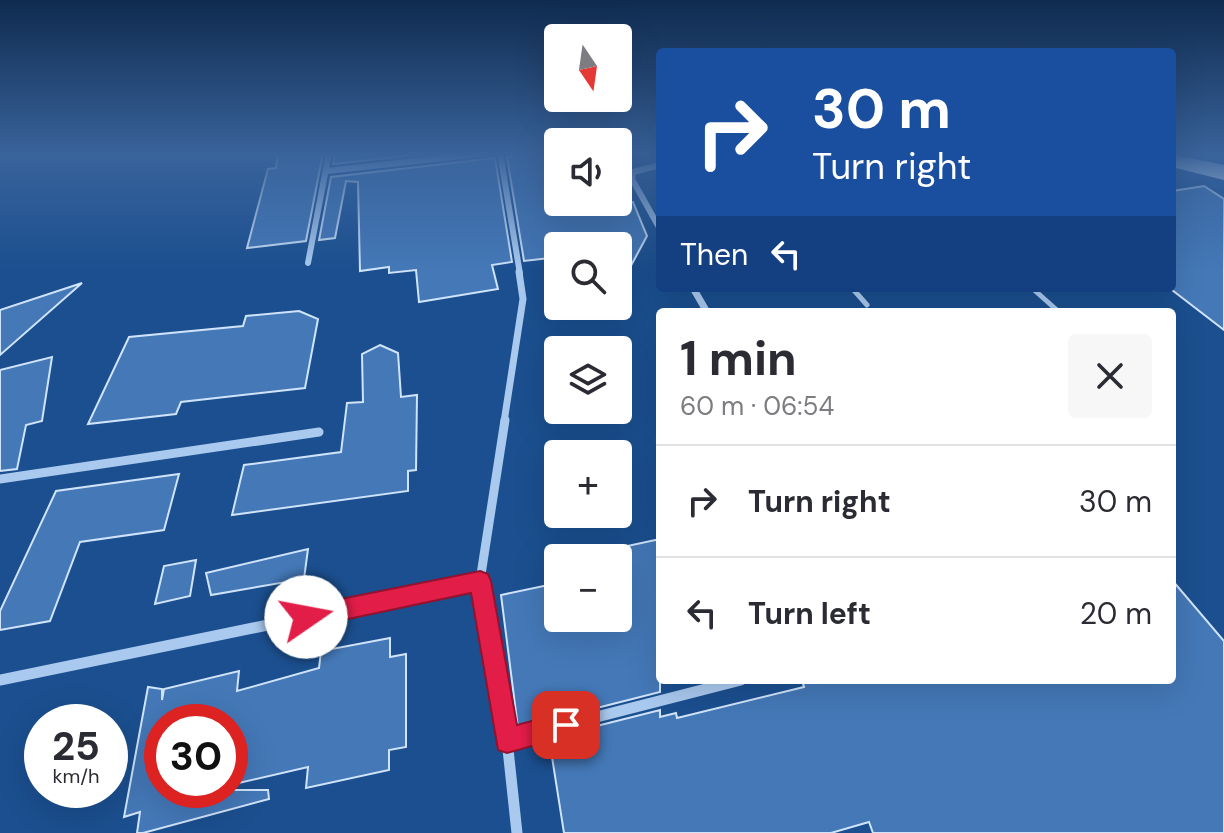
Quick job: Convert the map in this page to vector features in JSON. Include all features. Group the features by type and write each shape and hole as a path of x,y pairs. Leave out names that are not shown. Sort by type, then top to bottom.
{"street":[{"path":"308,263 323,192"},
{"path":"508,192 523,299 480,581 507,740 517,833"},
{"path":"639,192 656,222"},
{"path":"0,479 319,432"},
{"path":"0,680 480,581"},
{"path":"507,740 725,684"}],"lane":[{"path":"856,292 867,305"},
{"path":"1036,292 1054,308"}],"building":[{"path":"262,192 315,192 306,241 247,248"},
{"path":"328,192 344,192 335,238 319,240"},
{"path":"358,192 501,192 512,262 492,265 498,289 419,302 416,270 389,273 389,267 360,271"},
{"path":"513,192 544,192 544,216 632,216 633,202 647,236 632,264 632,232 544,232 544,259 524,261"},
{"path":"1176,192 1213,192 1224,199 1224,330 1175,292"},
{"path":"82,283 0,355 0,310"},
{"path":"299,311 318,319 305,388 181,402 176,414 88,424 129,337 243,326 246,316"},
{"path":"380,345 398,353 401,397 417,395 416,470 408,471 408,491 232,515 244,465 341,452 347,403 363,402 362,354"},
{"path":"52,357 42,421 26,425 17,469 0,471 0,370"},
{"path":"179,474 164,530 80,542 50,621 0,630 0,611 56,491"},
{"path":"656,540 656,684 660,684 660,692 518,728 501,595 544,586 544,632 632,632 632,545"},
{"path":"308,549 304,579 211,595 206,573"},
{"path":"196,560 190,596 155,604 164,566"},
{"path":"1176,585 1224,641 1224,833 873,833 869,822 831,833 564,833 549,738 660,710 660,717 676,713 677,718 804,687 803,684 1176,684"},
{"path":"390,638 390,657 406,654 406,747 389,750 389,770 306,788 308,767 248,781 248,704 145,704 148,687 162,689 162,700 164,689 239,671 237,691 319,668 321,651"},
{"path":"144,709 144,808 236,808 137,833 140,812 124,817"},
{"path":"248,790 268,790 269,799 248,805"}],"route":[{"path":"306,617 480,581 507,740 566,725"}]}
